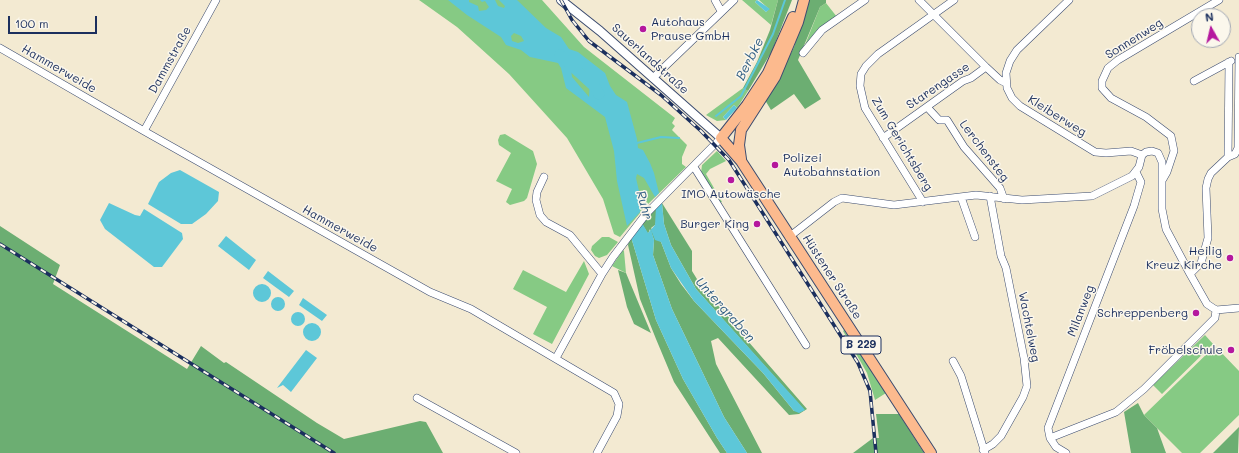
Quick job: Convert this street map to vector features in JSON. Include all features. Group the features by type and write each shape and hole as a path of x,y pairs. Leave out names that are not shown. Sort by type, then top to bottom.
{"main road":[{"path":"721,138 747,105 768,73 789,27 798,0"},
{"name":"B 229","path":"741,160 739,145 741,130 774,77 798,22 804,0"},
{"path":"721,138 732,136 741,130"},
{"name":"Hüstener Straße","path":"721,138 741,160 931,453"}],"street":[{"name":"Dammstraße","path":"144,131 216,0"},
{"name":"Sauerlandstraße","path":"562,0 600,31 721,138"},
{"path":"715,0 721,11"},
{"path":"653,78 734,0"},
{"path":"803,53 822,30 864,0"},
{"path":"919,0 986,67 1000,80 1006,83 1008,65 1016,50 1069,0"},
{"name":"Zum Gerichtsberg","path":"923,202 862,102 860,86 862,74 866,66 878,54 954,0"},
{"name":"Sonnenweg","path":"1162,179 1168,172 1174,151 1171,136 1146,117 1111,98 1102,88 1102,80 1108,68 1118,60 1219,0"},
{"name":"Hammerweide","path":"0,48 430,292 471,308 614,393 619,404 617,416 597,453"},
{"path":"1190,274 1200,263 1208,238 1206,188 1211,172 1228,157 1235,154 1238,148 1239,56"},
{"path":"1194,80 1239,56"},
{"path":"1228,157 1229,62"},
{"name":"Starengasse","path":"883,138 986,67"},
{"name":"Kleiberweg","path":"1006,83 1012,98 1020,106 1096,152 1106,153 1131,151 1142,155 1146,152 1152,151 1158,153 1162,162 1162,179"},
{"name":"Lerchensteg","path":"927,107 939,120 947,120 964,147 1000,188 1004,199"},
{"path":"556,358 602,274 613,257 646,214 721,138"},
{"path":"790,236 834,202 842,198 894,205 961,197 990,196 1004,199 1022,200 1092,196 1132,176 1136,172 1142,155"},
{"path":"694,166 806,345"},
{"name":"Milanweg","path":"1050,438 1048,428 1134,206 1141,182 1136,172"},
{"path":"544,177 540,183 536,200 540,215 546,222 570,235 602,274"},
{"path":"1162,179 1162,209 1166,229 1206,304 1216,310 1239,308"},
{"name":"Wachtelweg","path":"984,452 1001,436 1023,397 1026,386 1026,367 1013,298 1006,268 1001,256 990,196"},
{"path":"961,197 975,237"},
{"path":"1066,453 1056,447 1050,438 1116,412 1144,389 1215,318 1216,310"},
{"path":"953,361 961,376 984,452"},
{"path":"417,398 516,453"}],"green space":[{"path":"419,0 542,0 584,47 675,118 672,123 675,126 672,130 687,145 682,157 682,164 686,167 645,207 620,237 614,234 603,199 567,138 509,74 457,27"},
{"path":"742,0 757,0 755,2 766,12 769,9 759,0 778,0 771,25"},
{"path":"778,0 792,0 772,51 748,91 743,88 757,62 770,30"},
{"path":"809,0 826,0 826,3 820,7 798,60 821,99 805,109 794,94 771,110 765,100 780,76 794,47"},
{"path":"826,3 837,17 805,45 820,7"},
{"path":"743,88 748,91 737,108 734,105 723,117 726,120 717,121 706,115"},
{"path":"505,134 533,151 537,164 527,198 524,201 510,205 506,202 512,189 496,181 511,153 499,145 498,140 500,135"},
{"path":"717,151 726,161 710,169 706,174 722,202 720,203 701,173 702,165"},
{"path":"662,203 692,251 692,271 705,292 711,292 740,332 807,409 799,414 789,415 718,338 711,341 716,364 762,453 747,453 724,417 672,309 653,255 654,240 650,229 648,234 642,224 631,237 656,320 683,379 727,453 720,453 674,382 640,299 628,245 630,236 656,207","holes":["662,204 664,224 671,245 696,289 804,410 794,411 763,373 694,301 681,284 671,268 661,242 651,228 655,225"]},
{"path":"0,226 60,265 53,284 187,369 201,346 224,363 226,362 317,423 344,439 420,421 426,422 443,453 0,453"},
{"path":"602,237 609,237 618,242 607,255 599,258 595,256 591,250 592,246"},
{"path":"623,250 624,251 626,273 612,266"},
{"path":"584,261 589,274 552,344 533,334 547,307 513,289 523,270 566,292"},
{"path":"618,270 626,273 651,333 634,324 627,307"},
{"path":"844,330 886,393 875,400 867,373 843,331"},
{"path":"1205,335 1213,344 1162,394 1153,385"},
{"path":"1215,346 1239,371 1239,415 1200,453 1182,453 1144,415"},
{"path":"1138,403 1144,415 1157,428 1166,453 1131,453 1124,412"},
{"path":"876,414 899,414 924,453 853,453 873,438 879,438"},
{"path":"1239,427 1238,453 1213,453"}],"water":[{"path":"448,0 469,0 469,2 478,6 479,11 486,10 489,7 485,1 482,2 480,0 495,0 498,6 504,8 505,6 499,0 517,0 546,28 561,37 569,49 578,52 605,73 610,86 616,95 627,102 638,148 643,150 650,163 659,193 655,197 644,178 637,174 636,178 639,191 640,212 627,226 617,181 614,151 605,117 566,88 561,68 558,63 530,57 521,50 506,45 501,37 467,15","holes":["514,33 521,36 524,41 518,43 512,41 511,36","570,60 584,70 590,80 589,97 572,77"]},
{"path":"757,0 770,9 766,12 755,2"},
{"path":"734,105 737,108 726,120 723,117"},
{"path":"180,170 219,192 218,201 206,214 192,224 181,224 148,204 159,182 171,173"},
{"path":"109,203 140,216 144,209 182,233 183,239 162,267 154,267 105,229 100,220"},
{"path":"662,203 664,224 671,245 696,289 805,410 799,413 794,411 763,373 694,301 671,268 661,242 655,240 651,230 654,240 653,255 672,309 724,417 747,453 727,453 683,379 656,320 631,237 642,223 648,233 655,225 656,207"},
{"path":"226,236 256,260 249,270 218,246"},
{"path":"268,271 294,291 289,297 263,278"},
{"path":"262,284 268,287 271,293 268,299 262,302 256,299 253,293 256,287"},
{"path":"278,297 283,299 285,304 283,309 278,311 273,309 271,304 273,299"},
{"path":"303,298 327,315 322,321 299,305"},
{"path":"298,312 303,314 305,319 303,324 298,326 293,324 291,319 293,314"},
{"path":"312,323 318,326 321,332 318,338 312,341 306,338 303,332 306,326"},
{"path":"306,350 317,358 291,392 283,385 277,388"}],"waterway":[{"name":"Berbke","path":"716,116 741,96 773,34 785,0"},
{"name":"Ruhr","path":"560,55 595,87 599,94"},
{"name":"Berbke","path":"637,143 661,137 679,138"}],"railway":[{"path":"561,0 572,20 589,41 661,95 701,131 729,160 858,363 870,391 876,453"},
{"path":"0,244 334,453"}],"place":[{"name":"Autohaus Prause GmbH","path":"643,29"},
{"name":"Polizei Autobahnstation","path":"775,165"},
{"name":"IMO Autowäsche","path":"731,180"},
{"name":"Burger King","path":"757,224"},
{"name":"Heilig Kreuz Kirche","path":"1230,258"},
{"name":"Schreppenberg","path":"1196,313"},
{"name":"Fröbelschule","path":"1231,350"}],"water label":[{"name":"Untergraben","path":"725,310"}]}
